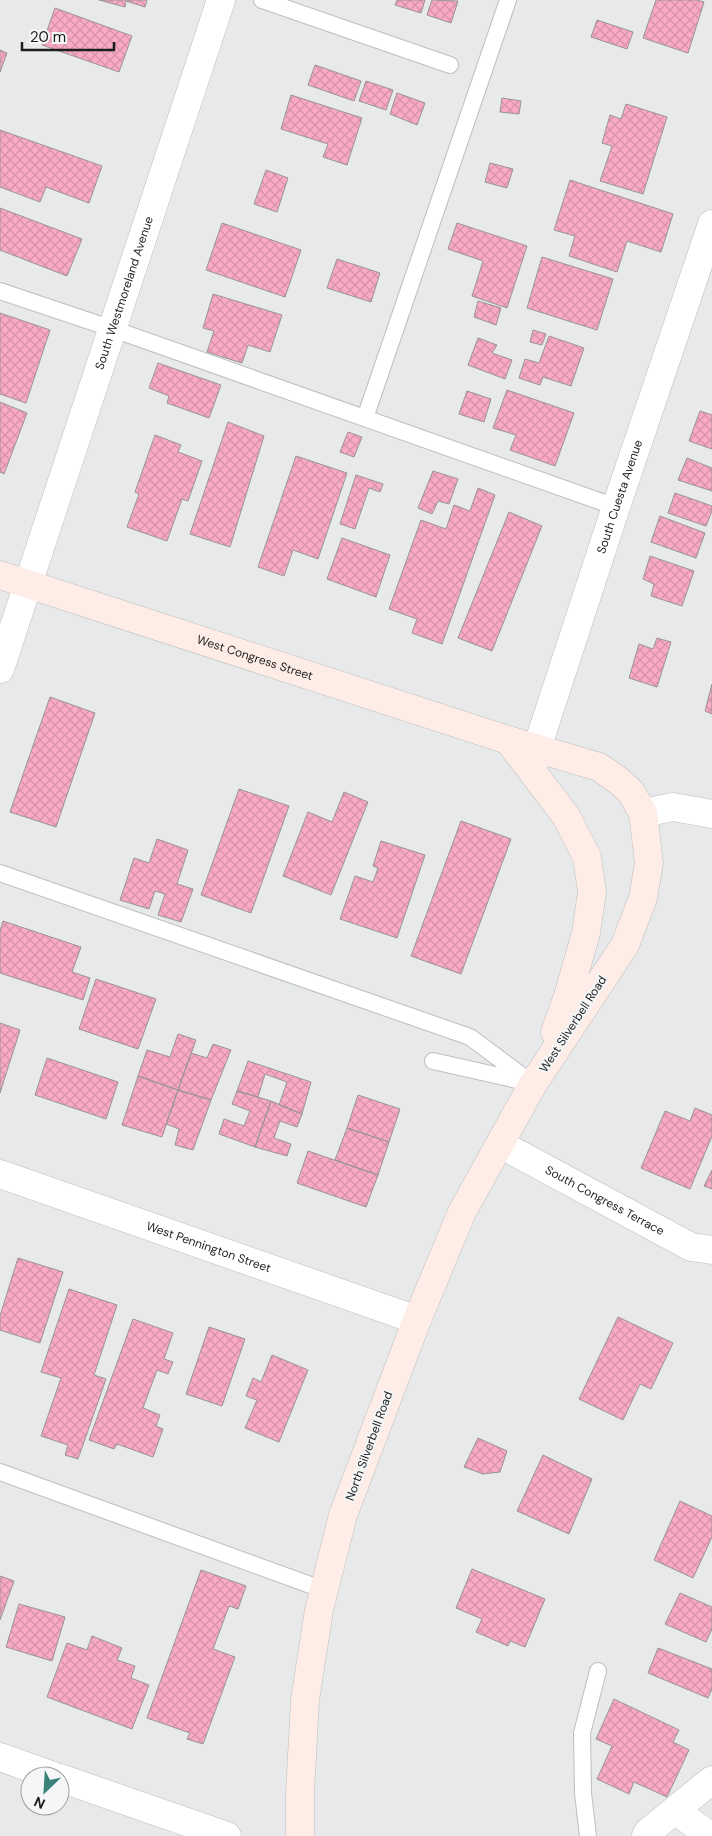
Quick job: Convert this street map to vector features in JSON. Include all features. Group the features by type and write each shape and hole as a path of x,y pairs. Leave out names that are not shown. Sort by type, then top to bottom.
{"main road":[{"name":"West Congress Street","path":"0,575 508,740"},
{"name":"West Silverbell Road","path":"508,740 535,760 566,816 587,858 592,892 586,933 568,996 534,1084"},
{"name":"West Silverbell Road","path":"534,1084 625,945 643,898 649,863 642,813 631,792 619,781 599,767 535,760"},
{"name":"North Silverbell Road","path":"300,1836 300,1794 305,1700 319,1610 343,1515 417,1320 462,1212 534,1084"}],"street":[{"name":"South Westmoreland Avenue","path":"0,669 222,0"},
{"name":"South Cuesta Avenue","path":"535,760 616,507 712,224"},
{"path":"642,813 673,807 712,814"},
{"name":"South Congress Terrace","path":"500,1144 692,1247 712,1250"},
{"name":"West Pennington Street","path":"0,1174 417,1320"},
{"path":"0,1758 24,1766"},
{"path":"646,1836 648,1832 712,1780"},
{"path":"70,1781 227,1836"},
{"path":"675,1810 710,1836"}],"lane":[{"path":"262,0 450,65"},
{"path":"365,418 508,0"},
{"path":"0,291 113,329 616,507"},
{"path":"0,873 470,1037 534,1084"},
{"path":"433,1061 534,1084"},
{"path":"0,1472 324,1590"},
{"path":"588,1836 583,1793 582,1733 598,1671"}],"building":[{"path":"99,0 147,0 145,7 126,1 125,7"},
{"path":"397,0 425,0 421,13 395,5"},
{"path":"432,0 458,1 451,23 427,15"},
{"path":"656,0 697,0 704,2 688,53 643,38"},
{"path":"55,8 132,36 119,72 42,45"},
{"path":"597,20 633,32 627,49 591,37"},
{"path":"0,50 7,53 0,72"},
{"path":"315,65 361,81 354,101 308,85"},
{"path":"366,81 393,90 386,110 359,101"},
{"path":"397,93 425,103 417,125 390,114"},
{"path":"291,95 362,118 347,165 323,157 328,144 281,129"},
{"path":"502,98 521,101 519,114 500,112"},
{"path":"626,104 667,117 643,194 600,181 612,146 602,143 610,115 621,119"},
{"path":"0,130 102,166 89,203 46,187 40,202 0,187"},
{"path":"490,163 513,169 507,188 485,182"},
{"path":"266,170 288,178 277,212 254,204"},
{"path":"570,180 673,214 661,252 627,241 617,272 569,256 575,236 554,230"},
{"path":"0,208 82,239 67,276 0,250"},
{"path":"222,223 301,250 285,297 206,270"},
{"path":"457,223 527,246 507,308 472,296 483,261 448,249"},
{"path":"542,257 613,279 597,330 527,308"},
{"path":"337,259 380,273 371,302 327,288"},
{"path":"213,294 282,315 270,352 248,345 242,363 207,352 214,331 203,328"},
{"path":"478,301 501,308 496,325 474,317"},
{"path":"0,313 50,330 26,403 0,394"},
{"path":"533,330 546,334 542,345 530,342"},
{"path":"549,336 584,348 571,386 543,377 540,385 519,378 525,359 539,363"},
{"path":"478,338 497,345 492,353 512,360 505,379 468,365"},
{"path":"158,363 221,385 209,418 167,403 169,396 149,388"},
{"path":"507,390 574,413 555,466 510,450 516,435 493,428"},
{"path":"467,391 491,399 484,422 459,414"},
{"path":"0,402 27,413 4,474 0,472"},
{"path":"700,411 712,415 712,449 689,441"},
{"path":"228,422 264,436 230,547 190,534"},
{"path":"348,432 362,437 354,457 340,452"},
{"path":"155,435 181,445 178,452 202,461 188,501 182,499 167,541 127,527 139,494 135,492"},
{"path":"296,456 347,473 318,559 293,550 284,576 258,567"},
{"path":"687,458 712,468 712,491 678,480"},
{"path":"433,471 458,479 449,504 438,501 432,514 418,508"},
{"path":"356,475 383,484 380,492 369,488 355,529 340,524"},
{"path":"478,488 495,495 442,644 412,633 417,619 389,609 421,520 446,529 454,505 470,511"},
{"path":"675,493 712,506 706,526 668,513"},
{"path":"509,512 542,526 492,651 458,638"},
{"path":"660,516 705,533 696,558 651,542"},
{"path":"342,538 390,555 376,597 327,579"},
{"path":"650,556 694,571 682,606 651,596 654,584 643,579"},
{"path":"657,638 671,642 657,687 629,678 639,644 653,649"},
{"path":"712,684 712,714 705,711"},
{"path":"50,697 95,713 56,827 10,812"},
{"path":"239,789 289,806 251,913 201,895"},
{"path":"344,792 368,802 331,895 283,876 308,812 332,822"},
{"path":"461,821 511,839 461,974 411,956"},
{"path":"157,839 188,850 177,884 193,889 181,922 158,915 165,894 155,891 149,909 120,900 134,858 149,863"},
{"path":"381,841 425,855 397,938 340,919 355,876 373,882 378,868 373,866"},
{"path":"3,921 81,947 72,972 90,978 83,1000 0,973 0,931"},
{"path":"96,979 156,999 138,1049 79,1029"},
{"path":"0,1023 20,1030 0,1093"},
{"path":"178,1034 196,1040 178,1090 138,1076 147,1050 170,1057"},
{"path":"213,1044 231,1050 211,1100 178,1090 191,1053 207,1058"},
{"path":"47,1058 118,1082 106,1119 35,1095"},
{"path":"248,1061 311,1082 302,1114 279,1105 287,1082 265,1074 258,1097 237,1091"},
{"path":"138,1076 178,1090 162,1137 122,1125"},
{"path":"178,1090 211,1100 193,1150 175,1145 179,1129 166,1124"},
{"path":"237,1091 271,1101 255,1147 219,1134 224,1119 244,1126 250,1111 232,1104"},
{"path":"358,1095 400,1109 389,1142 347,1128"},
{"path":"271,1101 302,1114 297,1127 280,1121 274,1138 291,1144 287,1156 255,1147"},
{"path":"695,1108 712,1115 712,1136 690,1189 641,1168 665,1111 690,1121"},
{"path":"347,1128 389,1142 378,1175 335,1160"},
{"path":"308,1151 378,1175 366,1207 297,1183"},
{"path":"712,1170 712,1189 704,1186"},
{"path":"18,1258 63,1272 40,1343 0,1330 0,1316"},
{"path":"69,1289 117,1305 94,1375 106,1379 78,1459 65,1455 68,1445 41,1436 61,1378 41,1372"},
{"path":"618,1317 673,1343 651,1389 640,1384 623,1420 579,1399"},
{"path":"133,1319 173,1333 164,1359 173,1362 168,1374 157,1370 143,1408 160,1415 156,1426 163,1429 153,1457 117,1444 114,1449 89,1440"},
{"path":"209,1327 245,1339 222,1406 186,1394"},
{"path":"272,1355 308,1370 279,1442 245,1428 257,1400 246,1396 253,1378 261,1382"},
{"path":"478,1438 507,1451 500,1472 483,1474 464,1467"},
{"path":"543,1455 592,1479 569,1534 517,1511"},
{"path":"680,1501 712,1516 712,1537 693,1578 654,1560"},
{"path":"472,1569 545,1599 525,1647 510,1641 508,1646 476,1632 482,1619 456,1608"},
{"path":"201,1570 246,1586 238,1609 229,1606 213,1649 235,1657 203,1744 187,1739 190,1733 147,1718"},
{"path":"0,1576 14,1581 0,1620"},
{"path":"680,1593 712,1607 712,1629 706,1642 665,1624"},
{"path":"19,1604 65,1617 52,1661 6,1647"},
{"path":"92,1636 122,1648 117,1660 135,1666 131,1678 149,1685 132,1729 47,1697 67,1643 87,1650"},
{"path":"658,1648 712,1669 712,1689 708,1698 648,1673"},
{"path":"614,1699 679,1730 673,1742 689,1750 667,1797 634,1782 629,1794 597,1779 612,1746 596,1739"}]}
